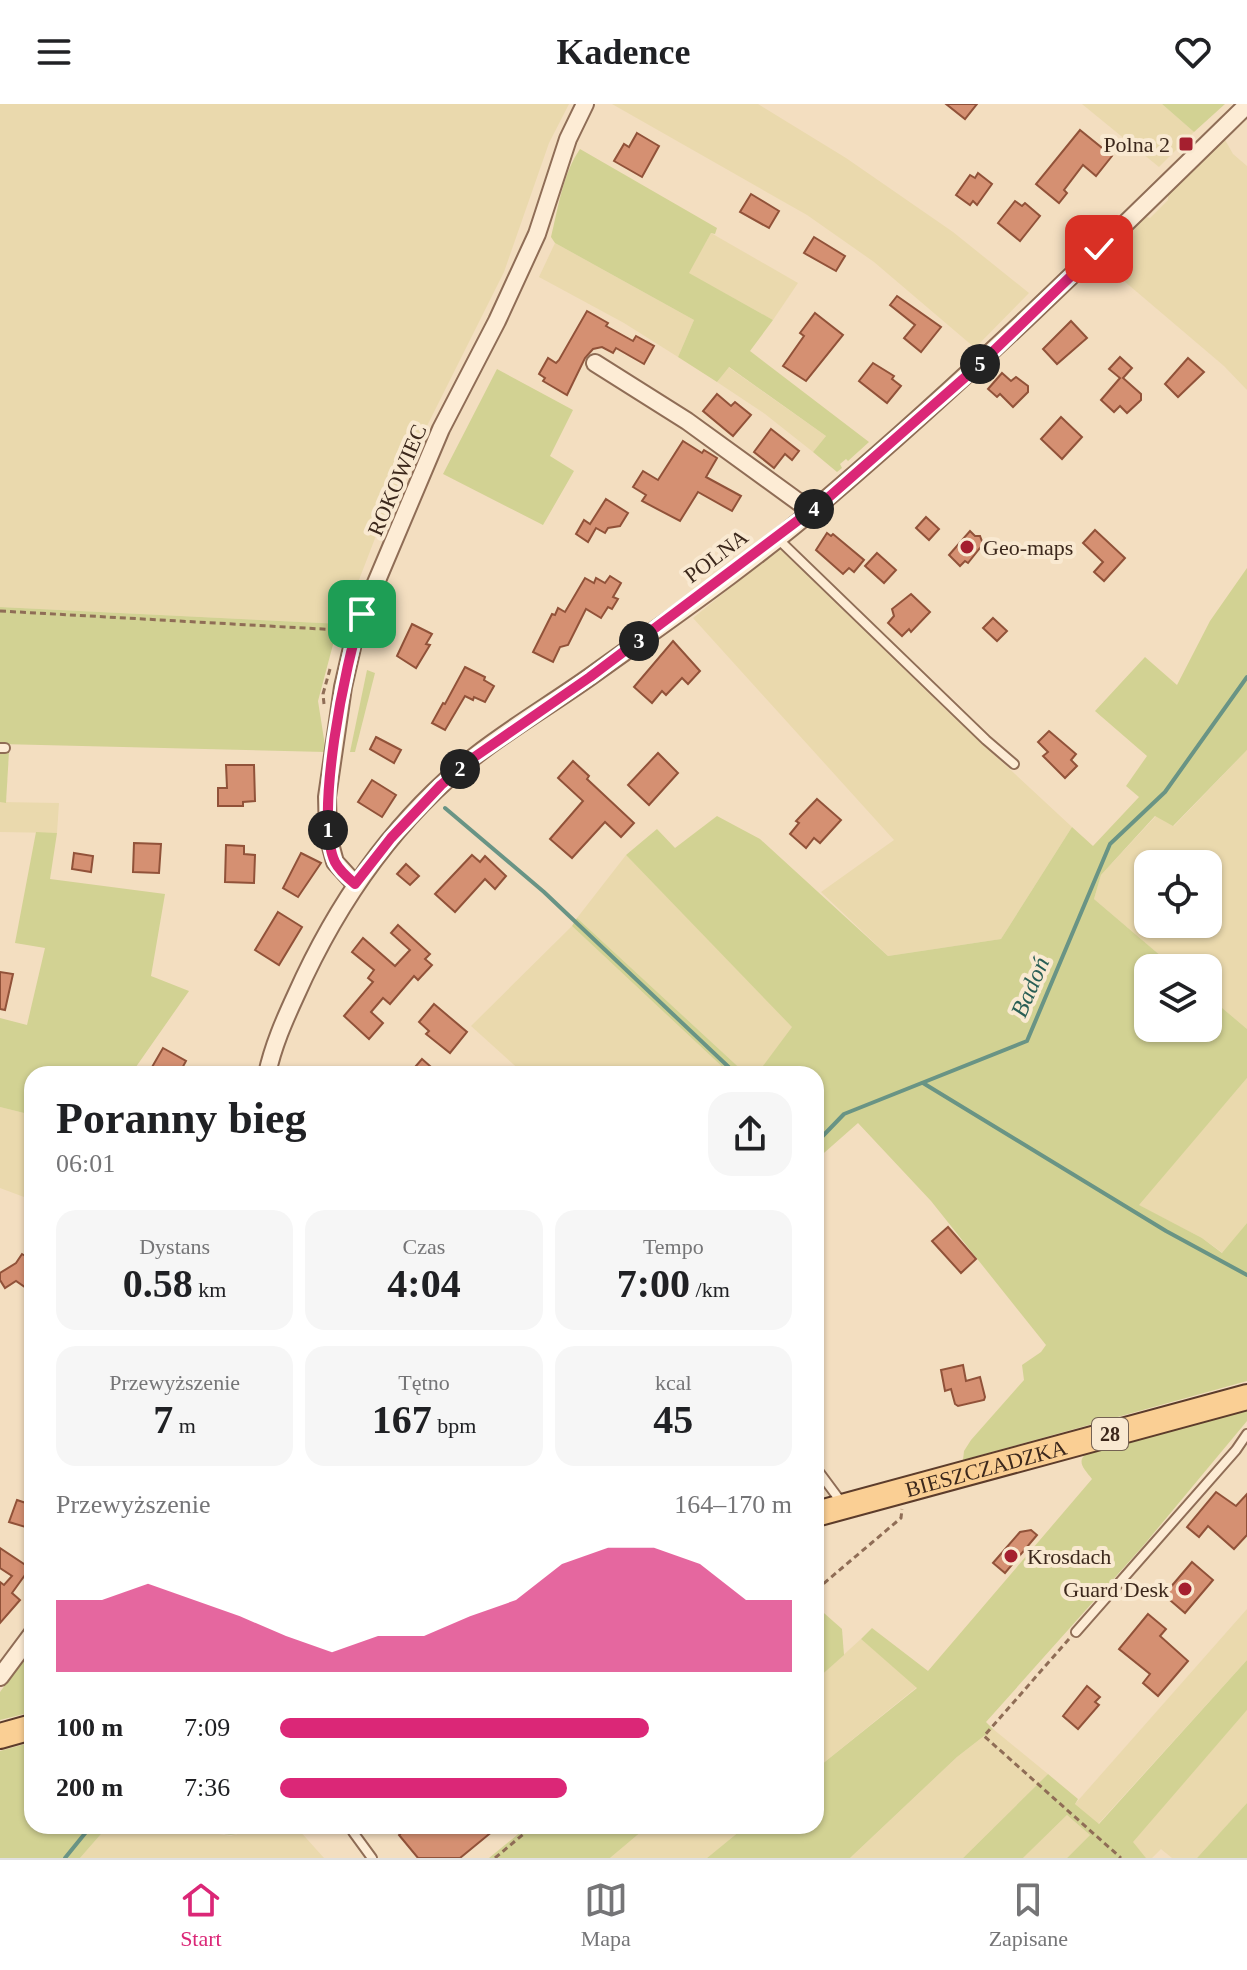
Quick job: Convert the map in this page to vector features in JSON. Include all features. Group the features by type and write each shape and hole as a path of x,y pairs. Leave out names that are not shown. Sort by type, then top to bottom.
{"main road":[{"name":"BIESZCZADZKA","path":"824,1512 1247,1397"},
{"path":"0,1736 24,1729"}],"street":[{"name":"ROKOWIEC","path":"355,884 335,862 328,836 327,797 343,687 356,630 441,429 497,321 537,234 568,139 585,104"},
{"name":"POLNA","path":"269,1066 278,1035 315,953 355,884 391,838 441,785 473,758 590,677 811,511 979,365 1247,105"},
{"path":"595,363 687,421 811,511"},
{"path":"0,1677 24,1645"}],"lane":[{"path":"777,538 1014,764"},
{"path":"1076,1632 1247,1434"},
{"path":"824,1479 845,1507"},
{"path":"354,1834 372,1858"}],"path":[{"path":"0,611 356,630"},
{"path":"824,1583 901,1518 904,1491"},
{"path":"1076,1632 984,1736 1121,1858"},
{"path":"495,1858 524,1834"}],"shaded area":[{"path":"0,104 569,104 549,143 504,272 389,502 342,624 0,607"},
{"path":"612,104 758,104 846,158 953,232 1029,293 975,348 874,262 807,215"},
{"path":"1082,104 1162,104 1194,132 1159,167"},
{"path":"1224,138 1233,154 1247,166 1247,390 1224,366 1097,258 1144,216 1150,218 1168,200 1168,192"},
{"path":"711,233 798,283 773,320 688,273"},
{"path":"555,243 694,320 678,357 624,323 539,277"},
{"path":"728,367 826,436 813,452 765,414 717,382"},
{"path":"779,548 1072,827 1001,939 888,956 821,892 894,840 693,618"},
{"path":"1247,750 1247,1029 1222,1008 1222,954 1159,954 1140,938 1222,938 1222,850 1134,850 1134,933 1094,899 1101,875 1156,816 1174,826"},
{"path":"0,802 59,803 57,833 0,832"},
{"path":"626,855 793,1027 763,1066 737,1066 577,918"},
{"path":"572,926 721,1066 515,1066 471,1026"},
{"path":"1247,1078 1247,1223 1223,1253 1202,1238 1138,1205"},
{"path":"0,1107 24,1113 24,1197 0,1188"},
{"path":"1247,1609 1247,1660 1098,1824 1075,1804"},
{"path":"861,1639 917,1687 824,1763 824,1673"},
{"path":"1247,1710 1247,1803 1197,1858 1172,1858 1161,1849 1152,1858 1146,1858 1132,1842"},
{"path":"993,1729 1048,1774 963,1858 850,1858 957,1757"},
{"path":"1067,1815 1090,1835 1067,1858 1023,1858"},
{"path":"101,1834 302,1834 324,1858 80,1858"},
{"path":"638,1834 736,1834 707,1858 610,1858"}],"green space":[{"path":"1162,104 1225,104 1194,132"},
{"path":"580,149 717,228 715,234 711,233 689,273 773,320 750,351 869,442 848,461 846,459 840,464 842,468 837,472 813,452 826,436 729,367 717,382 678,357 694,320 555,243 551,237 562,192 569,169"},
{"path":"497,369 573,410 550,456 574,471 543,525 443,474"},
{"path":"1247,568 1247,750 1173,826 1155,816 1101,875 1094,899 1134,933 1134,938 1140,938 1159,954 1134,954 1134,1042 1222,1042 1222,1008 1247,1029 1247,1078 1139,1205 1202,1238 1222,1253 1247,1223 1247,1381 963,1460 964,1451 971,1440 1024,1380 1022,1365 1046,1345 931,1201 858,1123 824,1153 824,1066 763,1066 792,1027 626,855 657,829 675,848 717,816 760,839 888,956 1001,939 1072,827 1093,846 1139,797 1126,786 1147,756 1095,711 1145,657 1177,685 1210,621"},
{"path":"0,607 342,624 335,637 318,701 326,752 0,744"},
{"path":"367,670 375,673 355,752 350,752"},
{"path":"0,751 9,752 6,803 0,802"},
{"path":"36,832 57,833 50,879 165,894 151,976 189,991 137,1066 24,1066 24,1113 0,1107 0,1018 27,1025 45,948 15,943"},
{"path":"577,918 737,1066 721,1066 572,926"},
{"path":"1247,1407 1247,1421 1143,1546 986,1722 993,1729 957,1757 850,1858 707,1858 736,1834 824,1834 824,1763 917,1688 861,1639 872,1628 928,1671 1092,1479 1082,1464 1083,1457 1091,1449"},
{"path":"824,1613 842,1629 844,1655 824,1673"},
{"path":"24,1659 24,1714 0,1720 0,1692"},
{"path":"1247,1660 1247,1710 1133,1842 1146,1858 1067,1858 1090,1835 1067,1815 1023,1858 963,1858 1048,1774 1078,1799 1075,1804 1099,1824"},
{"path":"24,1744 24,1834 101,1834 80,1858 0,1858 0,1751"},
{"path":"1247,1803 1247,1858 1197,1858"},
{"path":"518,1834 638,1834 610,1858 489,1858"}],"building":[{"path":"946,104 977,104 965,119"},
{"path":"1080,130 1112,156 1096,176 1083,165 1064,190 1067,193 1059,203 1036,184"},
{"path":"637,133 659,146 642,177 614,161 624,144 629,147"},
{"path":"978,173 992,184 977,205 973,201 970,205 956,195 970,175 975,178"},
{"path":"751,194 779,211 769,228 740,212"},
{"path":"1015,201 1022,206 1025,203 1040,216 1020,241 998,223"},
{"path":"814,237 845,256 836,271 804,253"},
{"path":"897,296 941,327 921,352 904,338 915,325 890,305"},
{"path":"587,311 633,341 636,336 654,346 644,364 616,348 613,353 602,347 593,349 585,358 567,395 543,381 545,378 539,374 548,358 556,363 559,360"},
{"path":"815,313 843,335 806,381 783,366 804,336 800,333"},
{"path":"1071,321 1087,338 1057,364 1043,349"},
{"path":"1120,357 1132,368 1123,378 1141,394 1141,400 1127,413 1120,406 1114,412 1101,400 1120,378 1109,369"},
{"path":"1188,358 1204,372 1178,397 1165,384"},
{"path":"873,363 894,376 892,379 901,386 887,403 859,381"},
{"path":"1002,373 1011,381 1016,377 1028,386 1028,392 1013,407 1000,394 997,397 988,389"},
{"path":"717,394 731,406 735,402 751,415 733,436 703,411"},
{"path":"1061,417 1082,437 1062,459 1041,439"},
{"path":"771,429 799,451 792,460 785,454 774,468 754,452"},
{"path":"683,441 717,458 706,477 741,496 732,511 698,492 680,521 642,501 646,495 633,487 643,471 658,480"},
{"path":"606,499 628,513 620,526 608,528 605,533 596,528 588,542 576,534 584,520 590,524"},
{"path":"926,517 939,529 929,540 916,528"},
{"path":"1095,530 1125,558 1104,581 1094,572 1103,562 1083,543"},
{"path":"970,531 980,536 983,544 968,563 965,561 960,566 949,555"},
{"path":"827,533 833,534 864,560 854,572 849,568 843,574 816,550"},
{"path":"877,553 896,570 884,583 865,566"},
{"path":"610,576 621,583 613,597 618,599 612,609 608,607 601,618 586,609 568,645 560,647 553,662 533,652 552,614 555,615 558,608 565,612 585,578 594,583 596,578 605,583"},
{"path":"911,594 930,612 911,632 909,629 902,636 888,623 894,616 892,609"},
{"path":"993,618 1007,631 997,641 983,628"},
{"path":"412,624 432,634 426,644 430,645 416,668 397,656"},
{"path":"673,641 700,671 688,684 682,678 666,695 662,691 652,703 634,687"},
{"path":"465,667 485,677 484,680 494,686 485,702 465,696 445,730 432,723"},
{"path":"1049,731 1076,754 1071,760 1077,766 1065,778 1043,756 1048,752 1038,742"},
{"path":"376,737 401,750 394,763 370,749"},
{"path":"658,753 678,773 649,805 628,785"},
{"path":"573,761 589,776 587,779 634,823 621,837 605,822 572,858 550,839 583,801 558,778"},
{"path":"226,765 254,765 255,801 243,802 243,806 218,806 218,788 227,788"},
{"path":"372,780 396,795 382,817 358,802"},
{"path":"817,799 841,820 820,843 814,838 806,848 790,834 799,823 796,821"},
{"path":"134,843 161,844 159,873 133,872"},
{"path":"226,845 244,846 244,854 255,855 254,883 225,882"},
{"path":"74,853 93,856 91,872 72,869"},
{"path":"301,853 321,863 298,897 283,888"},
{"path":"472,855 480,862 485,856 506,876 495,889 485,879 455,912 435,894"},
{"path":"406,864 419,876 410,885 397,874"},
{"path":"278,912 302,927 279,965 255,950"},
{"path":"398,925 430,954 425,959 432,965 418,980 414,976 390,1004 383,998 371,1012 383,1023 369,1039 344,1016 373,982 368,978 374,970 352,952 363,938 395,966 410,950 391,933"},
{"path":"0,972 13,974 5,1010 0,1009"},
{"path":"434,1004 467,1032 450,1053 426,1034 429,1031 419,1022"},
{"path":"163,1048 186,1061 183,1066 153,1066"},
{"path":"422,1059 430,1066 416,1066"},
{"path":"948,1227 976,1259 961,1273 932,1241"},
{"path":"24,1255 24,1286 16,1281 5,1288 0,1273"},
{"path":"963,1365 966,1381 980,1377 985,1397 984,1400 958,1406 951,1389 945,1391 941,1370"},
{"path":"1216,1492 1236,1506 1247,1494 1247,1535 1234,1549 1208,1526 1199,1537 1187,1527"},
{"path":"17,1500 24,1502 24,1527 9,1522"},
{"path":"1031,1530 1037,1535 1005,1573 993,1563 1020,1532"},
{"path":"0,1548 24,1564 24,1576 12,1593 20,1600 0,1623 0,1582 4,1585 12,1576 0,1568"},
{"path":"1192,1562 1213,1580 1185,1613 1164,1595"},
{"path":"1148,1614 1166,1629 1160,1636 1188,1661 1158,1696 1143,1683 1150,1674 1119,1649"},
{"path":"1087,1686 1100,1697 1095,1702 1099,1705 1078,1729 1063,1716"},
{"path":"489,1834 460,1858 418,1858 399,1835"}],"waterway":[{"name":"Badoń","path":"824,1135 844,1114 1027,1041 1110,844 1165,792 1247,677"},
{"path":"445,808 544,892 728,1066"},
{"path":"923,1083 1166,1231 1247,1275"},
{"name":"Badoń","path":"65,1858 84,1834"}],"place":[{"name":"Polna 2","path":"1186,144"},
{"name":"Geo-maps","path":"967,547"},
{"name":"Krosdach","path":"1011,1556"},
{"name":"Guard Desk","path":"1185,1589"}],"route":[{"path":"362,614 343,687 327,797 328,836 335,862 355,884 391,838 441,785 514,727 590,677 829,497 979,365 1099,249"}]}
